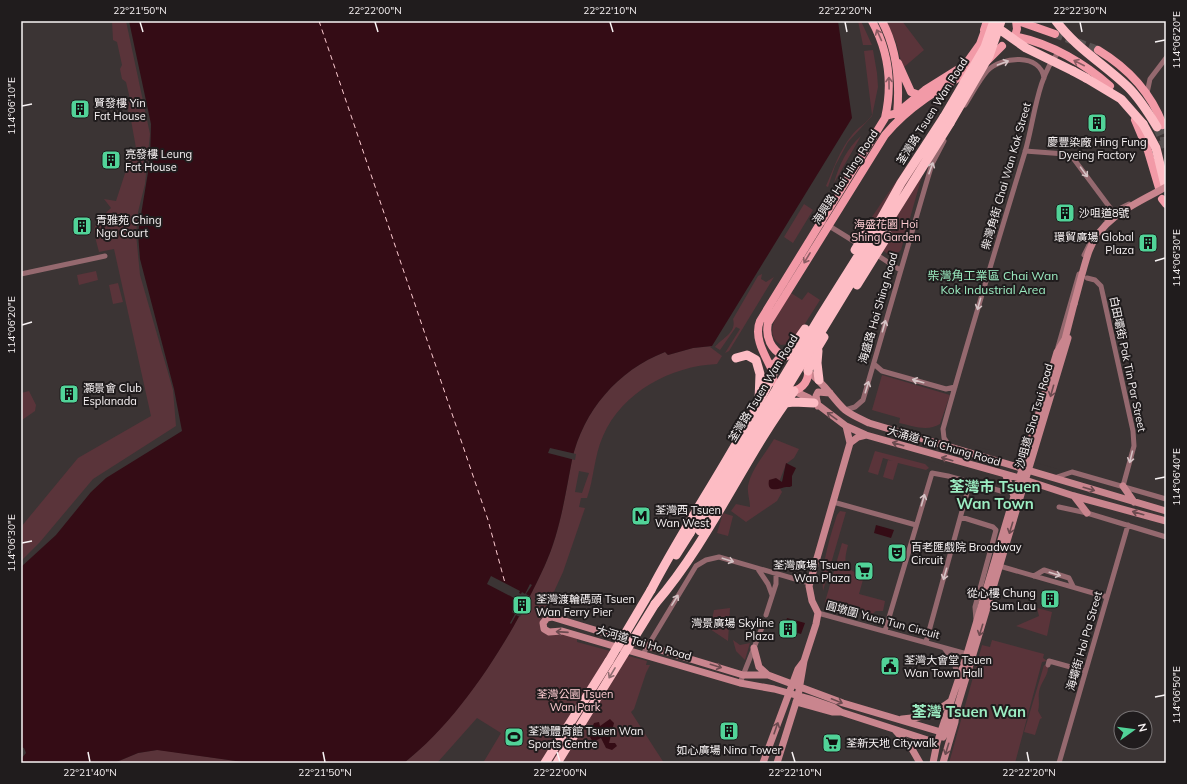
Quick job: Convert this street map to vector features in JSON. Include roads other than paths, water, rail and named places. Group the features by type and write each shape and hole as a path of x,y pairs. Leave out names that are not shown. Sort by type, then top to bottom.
{"highway":[{"name":"荃灣路 Tsuen Wan Road","path":"545,763 651,590 690,533 821,315 880,222 901,184 975,66 985,47 994,21"},
{"path":"1056,21 1082,50 1129,88 1160,126"},
{"name":"荃灣路 Tsuen Wan Road","path":"557,763 976,80 995,42 1001,26"},
{"path":"1001,26 1009,38 1097,83 1121,99 1140,119 1152,140 1162,191"},
{"path":"785,356 805,329 871,224 901,184"},
{"path":"808,372 812,357 819,345 888,235 901,202"},
{"path":"819,345 817,363 819,380"},
{"path":"736,358 751,356 758,364 760,374 757,407"},
{"path":"651,590 683,530 757,407 773,373"},
{"path":"654,604 668,589 705,535 775,417 794,391"},
{"path":"784,403 794,402 816,404"}],"main road":[{"path":"872,21 885,50 888,67 888,98 886,117 889,122 896,122 897,113 896,57"},
{"path":"882,21 892,42 896,57 909,90 915,95 919,95"},
{"path":"886,117 897,113 919,95 965,65 980,44 987,21"},
{"path":"1055,34 1017,21 1017,29 1014,38 1040,43 1059,52 1086,66 1110,86"},
{"path":"984,33 985,39 991,45 1002,46"},
{"name":"海興路 Hoi Hing Road","path":"773,373 758,337 758,325 885,135 896,122 937,90 988,60 1002,46 1014,38"},
{"path":"1098,50 1118,64 1147,93 1154,105 1160,126"},
{"path":"937,90 950,89 957,92 964,100 964,107"},
{"name":"海興路 Hoi Hing Road","path":"785,356 775,350 770,343 767,331 768,323 886,117"},
{"path":"1135,120 1162,191"},
{"name":"沙咀道 Sha Tsui Road","path":"1028,460 1092,251 1109,226 1162,191"},
{"name":"沙咀道 Sha Tsui Road","path":"933,763 937,742 946,734 954,718 1016,491 1029,471 1028,460 1057,352 1066,339"},
{"path":"785,356 800,358 806,364 808,372 804,384 794,391 780,388 777,385 773,373 776,364 785,356"},
{"name":"大涌道 Tai Chung Road","path":"808,372 819,380 845,410 856,418 1008,464 1052,479 1166,511"},
{"name":"大涌道 Tai Chung Road","path":"794,391 809,398 846,426 861,434 1166,521"},
{"path":"816,404 816,396 818,392 830,393"},
{"path":"777,763 801,687 804,660 818,613 810,597 809,583 850,443 846,426"},
{"path":"850,443 861,434"},
{"path":"1008,464 1028,460"},
{"path":"1006,476 1016,491"},
{"path":"1125,489 1134,502"},
{"path":"1074,496 1085,510"},
{"name":"沙咀道 Sha Tsui Road","path":"943,763 951,701 967,654 976,620 997,565"},
{"name":"大河道 Tai Ho Road","path":"937,742 841,712 833,707 797,699 789,693 740,683 562,631 549,632 544,629 543,623 547,618 552,617 743,675 768,675 843,703 946,734"},
{"path":"754,648 759,667 768,675"},
{"path":"763,763 792,684 798,669 804,660"},
{"path":"894,719 914,719 929,715 936,712 951,701"},
{"name":"大河道 Tai Ho Road","path":"893,729 912,749 920,763"}],"street":[{"name":"柴灣角街 Chai Wan Kok Street","path":"950,446 944,438 943,429 1025,151 1044,78 1052,61 1059,52"},
{"path":"1147,93 1150,79 1166,58"},
{"name":"海盛路 Hoi Shing Road","path":"845,410 855,407 862,402 932,164 964,107 987,71 1003,63 1026,60 1040,68 1044,78"},
{"path":"1138,83 1150,79"},
{"path":"1025,151 1065,154 1073,158 1114,213"},
{"name":"沙咀道 Sha Tsui Road","path":"1057,352 1091,238 1114,213 1138,200"},
{"path":"825,223 900,270"},
{"path":"21,274 105,256"},
{"name":"白田壩街 Pak Tin Par Street","path":"1087,278 1095,280 1101,286 1133,431 1134,446 1125,489"},
{"path":"874,364 882,371 896,375 946,389 955,387"},
{"path":"885,631 930,475 935,472 1001,491"},
{"path":"1052,479 1072,472 1125,489 1166,499"},
{"path":"926,642 970,482"},
{"path":"833,502 916,526"},
{"path":"1059,507 1085,510 1166,537"},
{"name":"沙咀道 Sha Tsui Road","path":"961,517 993,527 996,532 975,607 976,620"},
{"name":"海壩街 Hoi Pa Street","path":"1059,763 1128,525"},
{"path":"643,654 693,570 699,563 719,557 809,583"},
{"path":"997,565 1034,576 1044,570 1069,578 1073,586 1107,597"},
{"path":"757,569 768,584 772,595"},
{"path":"766,616 777,580 776,574"},
{"name":"圓墩圍 Yuen Tun Circuit","path":"818,613 967,654"},
{"path":"740,683 762,625"},
{"name":"圓墩圍 Yuen Tun Circuit","path":"943,647 954,661 958,680"},
{"path":"1048,665 1049,661 1085,671"}],"tunnel":[{"path":"1055,34 1098,50"},
{"path":"1163,125 1164,140"},
{"path":"1157,127 1166,147"}],"place":[{"name":"賢發樓 Yin Fat House","path":"80,109"},
{"name":"慶豐染廠 Hing Fung Dyeing Factory","path":"1097,123"},
{"name":"亮發樓 Leung Fat House","path":"111,160"},
{"name":"沙咀道8號","path":"1065,213"},
{"name":"青雅苑 Ching Nga Court","path":"82,226"},
{"name":"環貿廣場 Global Plaza","path":"1148,243"},
{"name":"灝景會 Club Esplanada","path":"69,394"},
{"name":"荃灣西 Tsuen Wan West","path":"641,516"},
{"name":"百老匯戲院 Broadway Circuit","path":"897,553"},
{"name":"荃灣廣場 Tsuen Wan Plaza","path":"864,571"},
{"name":"從心樓 Chung Sum Lau","path":"1050,599"},
{"name":"荃灣渡輪碼頭 Tsuen Wan Ferry Pier","path":"522,605"},
{"name":"灣景廣場 Skyline Plaza","path":"788,629"},
{"name":"荃灣大會堂 Tsuen Wan Town Hall","path":"890,666"},
{"name":"如心廣場 Nina Tower","path":"729,731"},
{"name":"荃灣體育館 Tsuen Wan Sports Centre","path":"514,737"},
{"name":"荃新天地 Citywalk","path":"832,743"}],"district":[{"name":"柴灣角工業區 Chai Wan Kok Industrial Area","path":"993,282"},
{"name":"荃灣市 Tsuen Wan Town","path":"995,494"},
{"name":"荃灣 Tsuen Wan","path":"969,711"}],"park label":[{"name":"海盛花園 Hoi Shing Garden","path":"886,230"},
{"name":"荃灣公園 Tsuen Wan Park","path":"575,700"}]}
